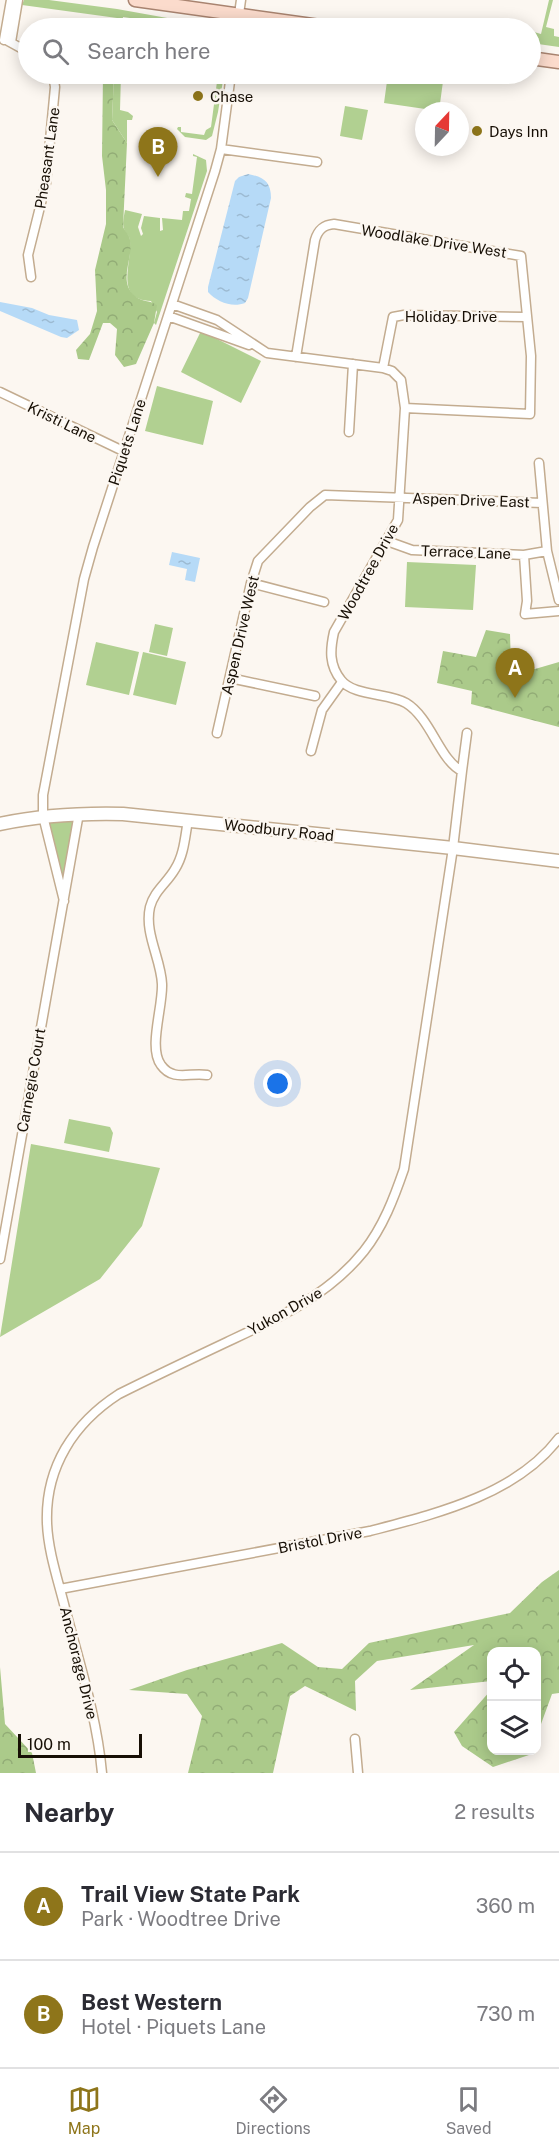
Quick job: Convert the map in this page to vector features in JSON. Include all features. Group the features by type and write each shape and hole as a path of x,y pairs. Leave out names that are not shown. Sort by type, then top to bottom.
{"main road":[{"path":"135,0 261,18"},
{"path":"541,59 559,62"},
{"name":"Woodbury Road","path":"0,824 43,816 79,813 123,814 559,861"}],"street":[{"path":"5,41 11,0"},
{"path":"5,41 18,0"},
{"path":"239,18 241,0"},
{"name":"Pheasant Lane","path":"31,277 28,255 46,183 55,84"},
{"name":"Piquets Lane","path":"43,816 43,795 84,579 221,149 230,84"},
{"path":"221,149 317,162"},
{"name":"Woodlake Drive West","path":"296,357 315,240 321,228 328,225 520,255 531,356 530,414 405,408"},
{"path":"172,304 217,320 232,328 256,347"},
{"name":"Holiday Drive","path":"383,368 393,317 404,315 526,317"},
{"path":"168,316 267,353 383,368"},
{"path":"349,432 353,364"},
{"name":"Woodtree Drive","path":"342,682 332,666 330,649 334,632 398,520 405,408 401,380 392,371 383,368"},
{"name":"Kristi Lane","path":"0,393 123,451"},
{"path":"539,463 547,551 559,600"},
{"name":"Aspen Drive West","path":"217,733 258,561 310,507 325,495 400,498"},
{"name":"Aspen Drive East","path":"400,498 542,503"},
{"name":"Terrace Lane","path":"387,541 412,550 524,555 547,551"},
{"path":"524,555 525,614 559,610"},
{"path":"251,583 324,602"},
{"path":"230,678 315,696"},
{"path":"311,751 322,710 342,682 361,691 400,700 412,707 434,735 450,762 462,771"},
{"path":"453,848 467,733"},
{"name":"Carnegie Court","path":"0,1259 79,813"},
{"name":"Carnegie Court","path":"43,816 64,901"},
{"path":"188,820 182,854 176,867 153,897 149,915 150,931 162,983 161,1009 154,1051 161,1066 174,1075 181,1077 195,1073 207,1074"},
{"name":"Yukon Drive","path":"60,1589 49,1540 47,1505 52,1478 60,1456 82,1424 102,1405 119,1394 314,1298 347,1270 365,1250 393,1202 404,1169 453,848"},
{"name":"Bristol Drive","path":"60,1589 358,1533 405,1522 509,1481 532,1466 559,1438"},
{"name":"Anchorage Drive","path":"60,1589 95,1729 102,1773"},
{"path":"355,1739 358,1773"}],"green space":[{"path":"24,0 49,0 167,18 117,18 22,5"},
{"path":"549,0 553,0 546,27 554,29 554,36 559,37 559,47 541,44 541,34"},
{"path":"103,84 114,84 112,120 127,143 123,227 129,237 131,247 127,283 135,296 157,305 154,323 136,364 124,367 115,355 117,329 110,323 103,323 89,360 78,359 76,350 90,334 97,311 95,270 106,224 106,190 102,156"},
{"path":"114,84 121,84 120,110 133,116 132,120 127,120 127,143 112,120"},
{"path":"217,84 222,84 212,136 206,140 185,137 177,129 181,127 181,132 204,135 211,127"},
{"path":"387,84 443,84 440,102 415,102 415,108 384,103"},
{"path":"345,106 368,110 362,140 340,136"},
{"path":"193,154 206,160 207,171 156,325 154,323 157,312 151,301 140,299 132,294 129,288 127,279 130,241 123,227 125,210 142,214 138,227 141,236 144,216 160,218 160,231 163,230 162,218 182,220 183,211 189,211 191,199 185,197 186,193 192,194 197,157"},
{"path":"201,331 261,361 241,403 181,372"},
{"path":"157,386 213,401 203,445 145,431"},
{"path":"407,562 476,565 473,610 405,607"},
{"path":"155,624 173,628 167,656 149,652"},
{"path":"486,630 510,634 511,665 535,669 559,662 559,727 471,704 472,691 437,683 443,651 476,657"},
{"path":"96,642 139,652 129,695 86,685"},
{"path":"143,652 186,662 176,705 133,695"},
{"path":"78,814 64,897 44,817"},
{"path":"69,1119 110,1127 113,1133 109,1152 64,1143"},
{"path":"31,1144 160,1168 142,1226 100,1279 0,1337"},
{"path":"559,1570 559,1693 552,1694 541,1724 541,1647 487,1647 487,1681 410,1690 474,1645 377,1661 355,1681 356,1711 305,1686 290,1696 273,1773 188,1773 202,1716 187,1694 129,1690 187,1670 282,1643 318,1667 342,1669 369,1643 510,1613 542,1582"},
{"path":"0,1667 5,1724 32,1753 36,1773 0,1773"},
{"path":"487,1695 487,1755 529,1755 493,1767 462,1746 454,1732"}],"water":[{"path":"248,174 266,181 270,188 271,198 248,298 245,303 230,304 212,296 208,292 208,287 235,181"},
{"path":"0,302 77,320 79,330 67,338 61,337 0,311"},
{"path":"172,552 200,558 195,582 185,580 187,569 169,565"}],"place":[{"name":"Chase","path":"198,96"},
{"name":"Days Inn","path":"477,131"},
{"name":"Best Western","path":"158,177"},
{"name":"Trail View State Park","path":"515,698"}]}
